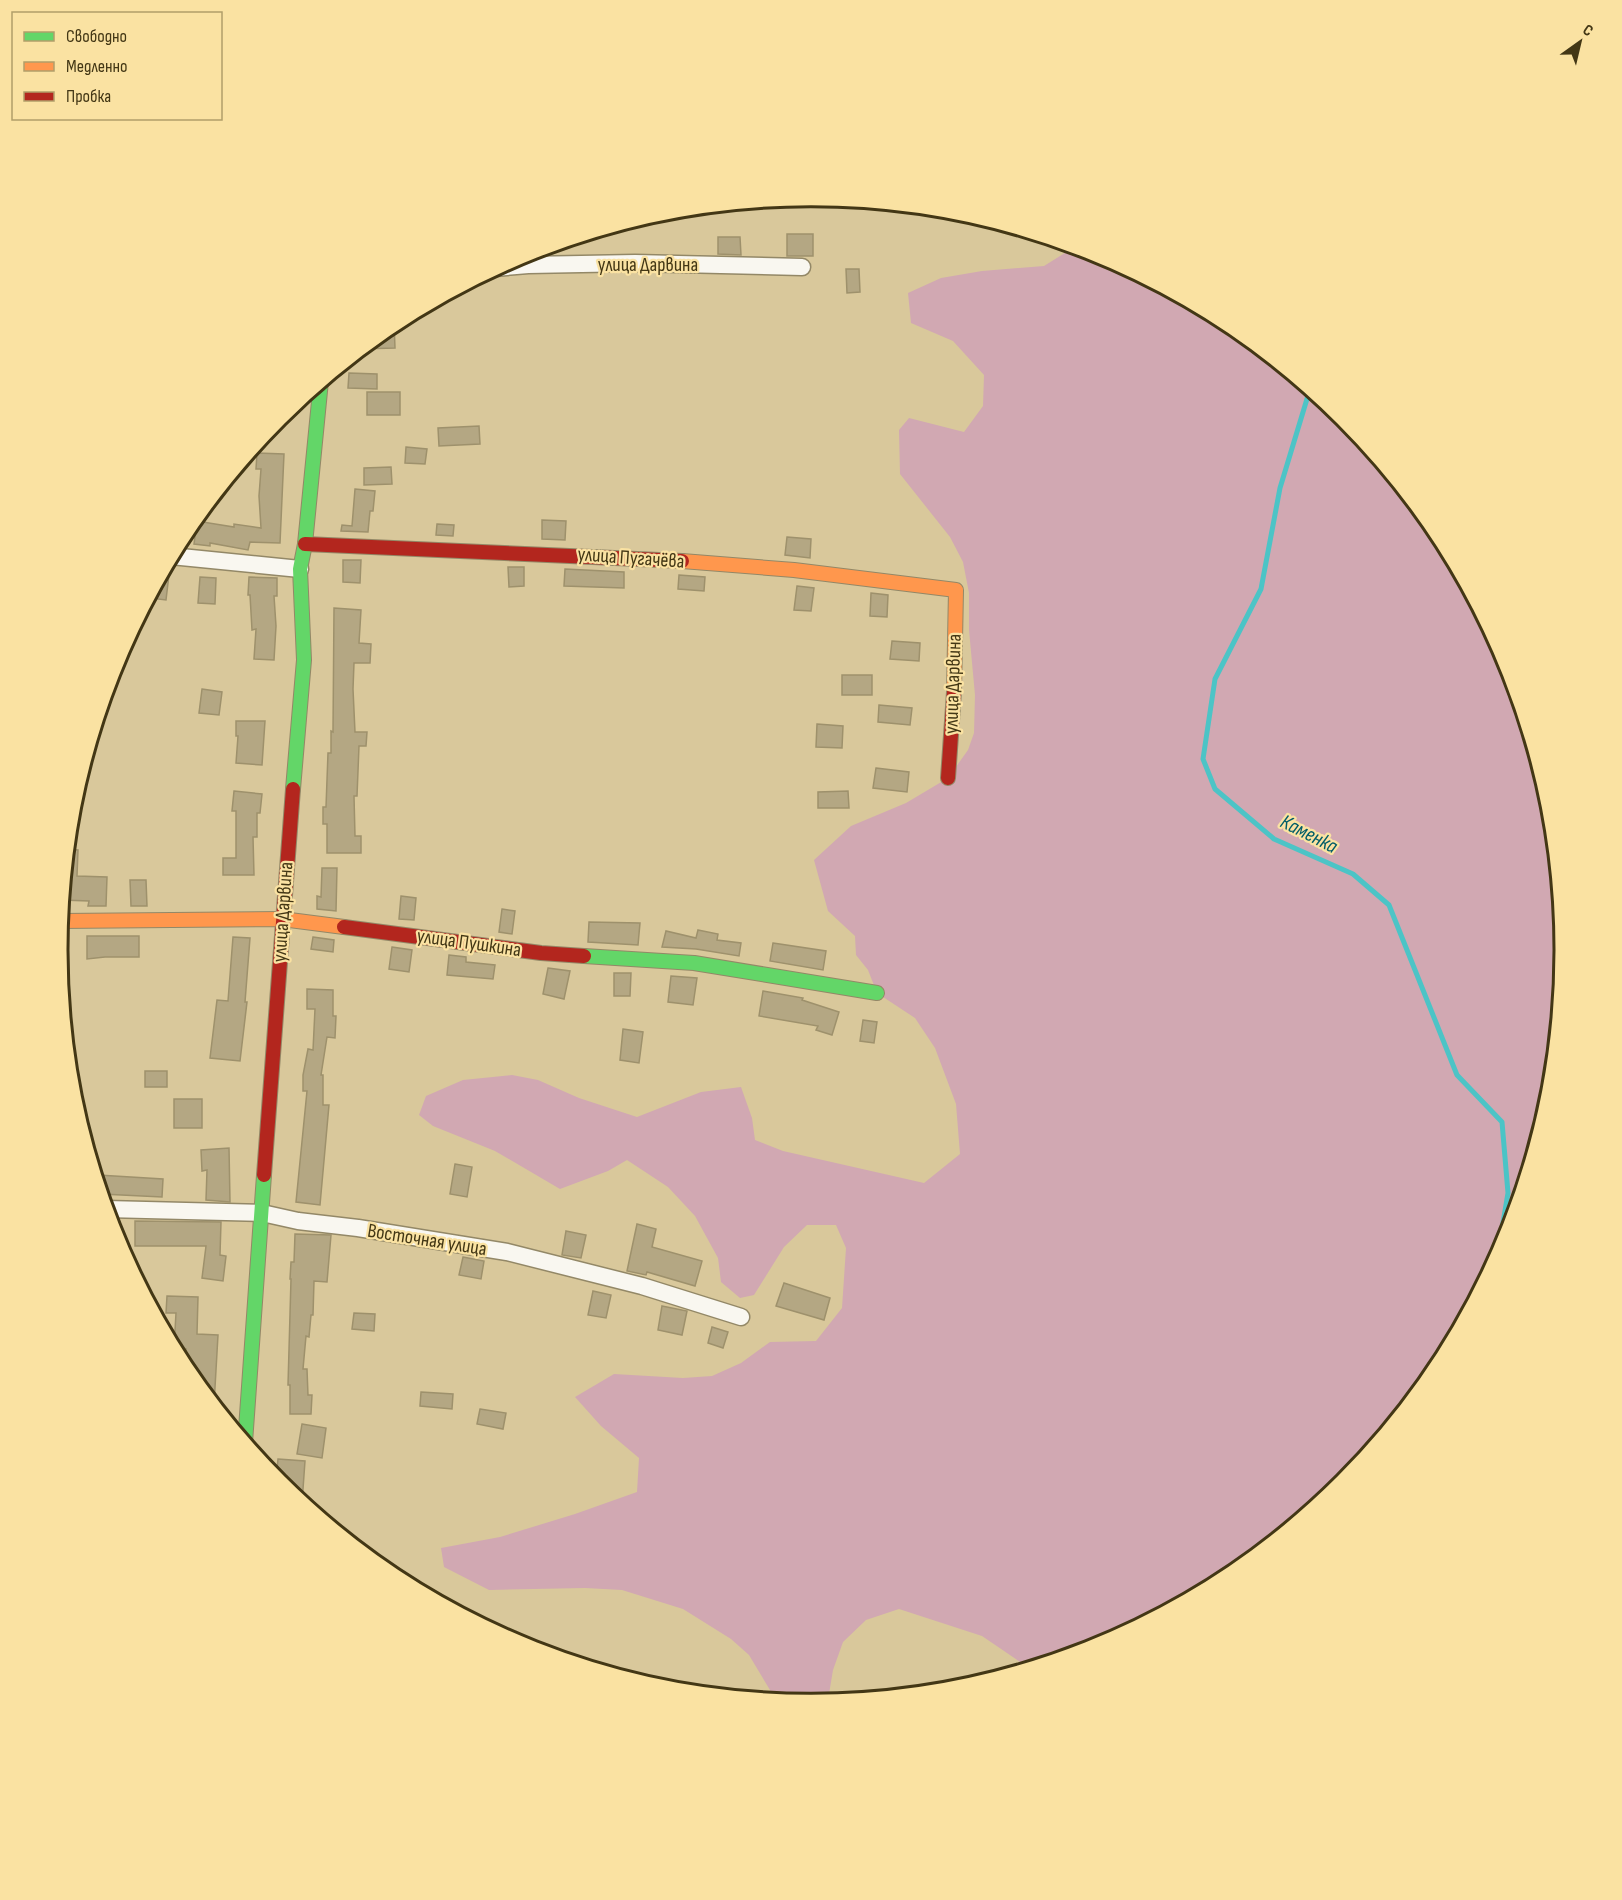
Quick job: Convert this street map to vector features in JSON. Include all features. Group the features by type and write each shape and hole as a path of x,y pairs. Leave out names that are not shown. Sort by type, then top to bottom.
{"street":[{"name":"улица Дарвина","path":"520,266 635,263 802,267"},
{"name":"улица Дарвина","path":"246,1433 282,919 304,660 300,569 305,544 320,392"},
{"name":"улица Пугачёва","path":"305,544 619,556 877,578 956,590"},
{"path":"180,557 300,569"},
{"name":"улица Дарвина","path":"948,778 955,681 956,590"},
{"name":"улица Пушкина","path":"69,921 282,919 541,953 694,963 877,993"},
{"name":"Восточная улица","path":"114,1209 262,1213 297,1221 358,1228 507,1252 642,1286 741,1317"}],"shaded area":[{"path":"1066,252 1096,263 1183,306 1264,360 1337,424 1370,460 1401,497 1455,578 1498,665 1515,711 1540,805 1548,853 1553,901 1553,999 1540,1095 1515,1189 1498,1235 1455,1322 1401,1403 1370,1440 1337,1476 1264,1540 1183,1594 1140,1617 1050,1654 1021,1663 982,1636 899,1609 866,1620 843,1642 833,1670 829,1693 771,1692 749,1655 731,1639 683,1609 622,1590 585,1588 489,1590 444,1567 441,1548 500,1537 637,1492 639,1458 601,1426 575,1397 614,1374 683,1378 712,1376 741,1363 770,1342 816,1341 842,1308 846,1248 836,1225 807,1225 784,1247 754,1295 740,1298 721,1282 718,1258 695,1216 668,1187 627,1160 608,1171 560,1189 495,1151 433,1126 419,1115 426,1096 463,1080 512,1075 538,1080 579,1098 637,1117 701,1092 741,1087 752,1118 755,1140 783,1151 924,1183 960,1154 956,1104 935,1048 915,1018 877,993 868,970 856,955 855,936 828,911 814,860 851,826 906,803 948,778 968,750 974,733 975,695 969,630 969,593 963,562 950,537 900,474 899,430 909,418 964,432 983,406 984,375 953,341 911,323 908,293 941,278 982,271 1044,266"}],"building":[{"path":"787,234 813,234 813,256 787,256"},
{"path":"718,237 740,237 741,255 718,254"},
{"path":"846,269 859,269 860,292 847,293"},
{"path":"394,334 395,348 374,349"},
{"path":"349,373 377,374 377,389 348,388"},
{"path":"367,392 400,392 400,415 367,415"},
{"path":"479,426 480,444 439,446 438,428"},
{"path":"406,447 427,449 425,464 405,463"},
{"path":"258,453 284,454 280,543 250,542 248,550 210,543 210,546 194,544 195,534 203,522 261,528 259,496 261,469 256,469"},
{"path":"391,467 392,484 364,485 364,468"},
{"path":"355,489 375,491 368,532 341,531 342,525 352,526"},
{"path":"542,520 566,521 565,540 542,539"},
{"path":"437,524 454,525 453,536 436,535"},
{"path":"787,537 811,539 810,558 785,555"},
{"path":"343,560 361,560 360,583 343,582"},
{"path":"508,567 524,567 524,586 509,587"},
{"path":"565,569 624,572 624,588 564,586"},
{"path":"169,575 166,600 156,599"},
{"path":"679,575 705,577 704,591 678,589"},
{"path":"200,577 216,578 215,604 198,603"},
{"path":"249,577 277,578 277,596 274,596 276,626 274,660 254,659 256,629 252,630 250,595 248,595"},
{"path":"797,586 814,588 811,611 794,610"},
{"path":"871,593 888,595 887,617 870,616"},
{"path":"334,608 361,610 359,643 371,644 370,663 354,663 355,732 367,732 366,746 359,746 357,796 354,796 355,836 361,836 361,853 327,853 327,824 323,824 328,753 331,753 331,731 333,732"},
{"path":"892,641 920,643 919,661 890,659"},
{"path":"842,675 872,675 872,695 842,695"},
{"path":"202,689 222,692 219,715 199,713"},
{"path":"879,705 912,708 910,725 878,722"},
{"path":"236,721 265,721 262,765 236,763 238,736 236,736"},
{"path":"817,724 843,726 842,748 816,747"},
{"path":"876,768 909,772 907,792 873,788"},
{"path":"234,791 262,794 260,813 257,813 257,837 253,837 254,875 223,875 223,858 236,858 236,811 232,811"},
{"path":"848,791 849,808 818,808 818,792"},
{"path":"75,850 78,850 77,876 107,877 106,906 88,906 89,901 69,900"},
{"path":"322,868 337,868 336,911 317,909 317,896 321,897"},
{"path":"130,880 146,880 147,906 131,906"},
{"path":"401,896 416,898 414,920 399,919"},
{"path":"502,909 515,911 512,934 499,932"},
{"path":"589,922 640,923 638,945 588,942"},
{"path":"698,930 718,934 717,940 741,943 739,956 696,949 662,947 666,931 696,938"},
{"path":"87,936 139,936 139,957 87,959"},
{"path":"233,937 250,938 245,1002 247,1002 240,1061 210,1058 217,1000 228,1001"},
{"path":"313,937 334,940 333,952 311,949"},
{"path":"773,943 826,951 823,970 770,961"},
{"path":"392,947 412,950 409,972 389,969"},
{"path":"449,955 466,957 466,962 495,965 493,979 447,975"},
{"path":"548,968 570,971 564,999 543,994"},
{"path":"614,973 631,973 630,996 614,996"},
{"path":"671,976 697,978 693,1005 668,1002"},
{"path":"307,989 333,990 333,1016 336,1016 335,1038 327,1037 321,1075 323,1075 323,1105 329,1105 320,1205 296,1202 307,1091 303,1091 303,1075 308,1049 313,1050 315,1009 307,1009"},
{"path":"763,991 803,998 802,1000 839,1012 832,1035 816,1030 818,1026 759,1016"},
{"path":"863,1020 877,1022 874,1043 860,1041"},
{"path":"623,1029 643,1032 639,1063 620,1060"},
{"path":"145,1071 167,1071 167,1087 145,1087"},
{"path":"174,1099 202,1099 202,1128 174,1128"},
{"path":"229,1148 230,1202 206,1200 207,1170 202,1171 201,1150"},
{"path":"455,1164 472,1167 467,1197 450,1194"},
{"path":"103,1175 163,1179 162,1197 109,1194"},
{"path":"135,1221 221,1222 220,1255 226,1256 223,1281 202,1278 206,1246 135,1246"},
{"path":"637,1224 656,1229 652,1247 702,1261 695,1286 647,1272 646,1275 627,1271"},
{"path":"566,1231 586,1235 581,1258 562,1255"},
{"path":"295,1234 331,1235 327,1282 314,1281 313,1315 311,1315 309,1337 306,1336 303,1369 307,1369 308,1395 312,1395 311,1414 290,1414 290,1385 288,1385 290,1279 291,1262 294,1262"},
{"path":"463,1257 484,1261 481,1279 459,1275"},
{"path":"784,1283 830,1298 824,1320 776,1306"},
{"path":"593,1291 611,1295 606,1318 588,1315"},
{"path":"167,1296 198,1297 197,1334 218,1335 215,1394 175,1334 176,1313 166,1313"},
{"path":"662,1306 687,1311 682,1335 658,1330"},
{"path":"354,1313 375,1314 374,1331 352,1329"},
{"path":"712,1327 728,1332 723,1348 708,1343"},
{"path":"421,1392 453,1394 452,1409 420,1406"},
{"path":"480,1409 506,1413 503,1429 477,1424"},
{"path":"302,1424 326,1428 322,1458 297,1454"},
{"path":"278,1459 305,1461 303,1492 285,1476 277,1468"}],"waterway":[{"name":"Каменка","path":"1308,397 1280,488 1261,589 1215,679 1203,759 1215,789 1274,839 1353,874 1389,905 1457,1075 1502,1122 1508,1193 1503,1220"}],"traffic: fast":[{"path":"293,789 304,660 300,569 305,544 320,392"},
{"path":"584,956 694,963 877,993"},
{"path":"246,1433 264,1175"}],"traffic: slow":[{"path":"682,561 794,570 956,590 954,692"},
{"path":"69,921 282,919 344,927"}],"traffic: jam":[{"path":"305,544 682,561"},
{"path":"948,778 954,692"},
{"path":"264,1175 293,789"},
{"path":"344,927 541,953 584,956"}]}
